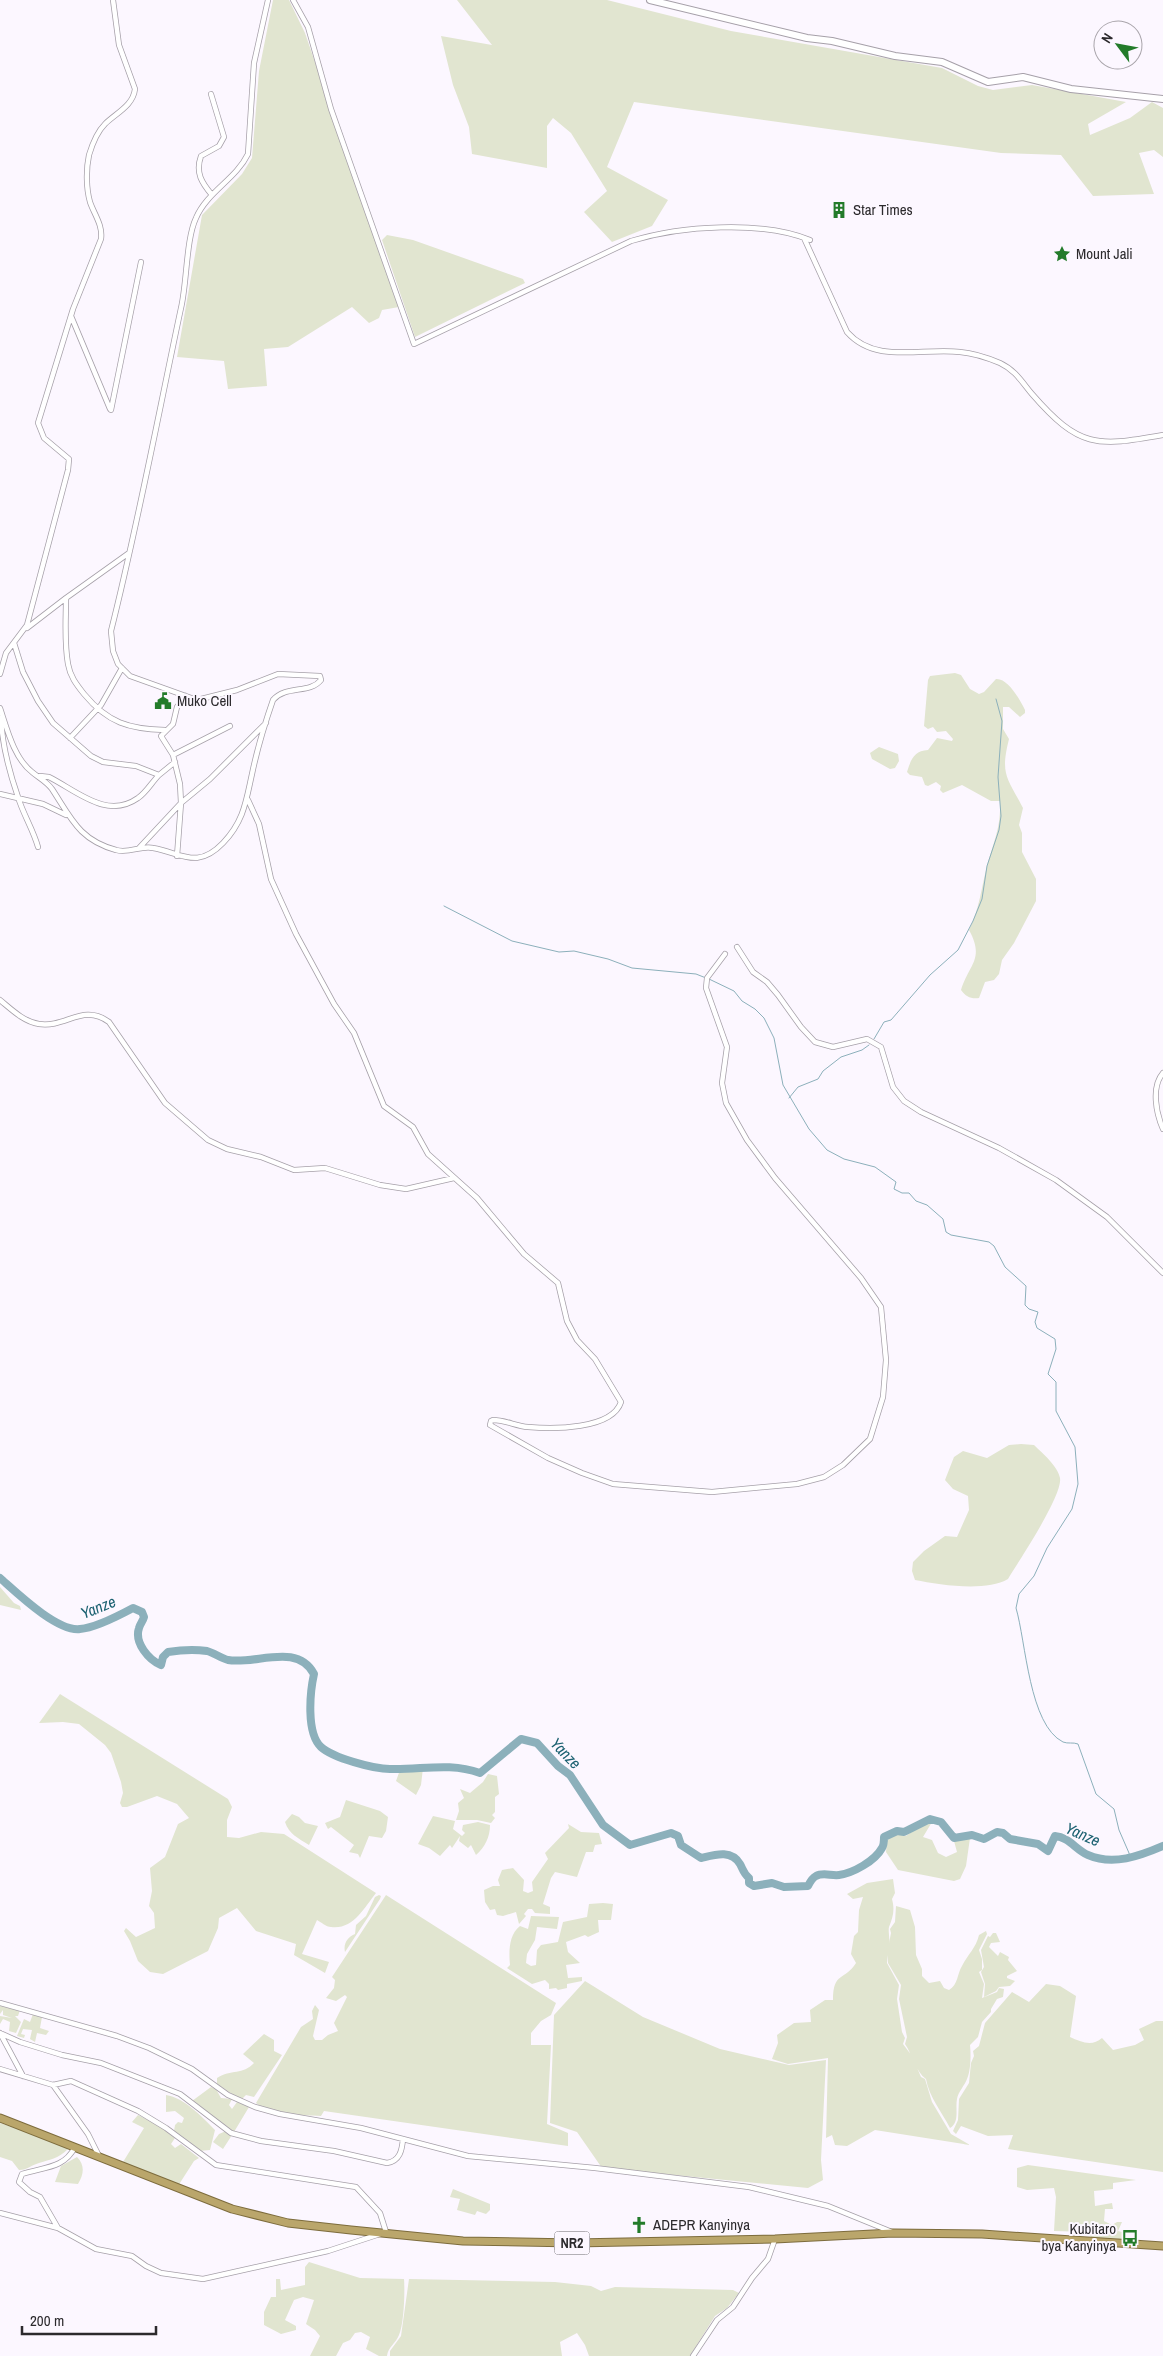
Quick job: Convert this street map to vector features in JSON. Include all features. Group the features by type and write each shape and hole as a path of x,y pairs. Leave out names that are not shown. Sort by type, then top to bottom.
{"highway":[{"name":"NR2","path":"0,2118 195,2196 265,2218 297,2224 464,2240 575,2243 776,2239 893,2233 982,2234 1163,2246"}],"main road":[{"path":"650,0 788,34 832,41 895,56 942,62 988,82 1023,77 1070,89 1163,100"}],"street":[{"path":"24,630 54,529 69,464 68,458 44,438 38,423 71,316 102,234 90,201 87,179 90,155 96,138 104,124 122,110 134,95 135,89 120,46 113,0"},
{"path":"0,710 9,736 20,757 32,772 51,788 80,832 96,842 117,851 132,851 139,848 152,847 191,859 217,848 237,825 248,800 253,772 273,700 280,693 318,684 321,680 320,676 278,674 237,690 202,699 186,696 130,676 118,664 113,651 111,631 150,464 158,414 182,304 195,220 202,206 244,164 248,154 253,71 268,0"},
{"path":"293,0 308,27 331,109 414,344 631,241 653,234 687,229 732,228 769,231 810,240"},
{"path":"211,94 224,137 219,146 202,156 199,180 212,196"},
{"path":"804,238 847,332 867,346 902,354 958,351 1000,363 1011,369 1020,378 1057,421 1078,436 1093,440 1124,442 1163,434"},
{"path":"71,316 111,410 141,262"},
{"path":"0,674 6,653 24,630 130,553"},
{"path":"66,598 68,664 73,680 98,709 114,721 130,727 165,730"},
{"path":"14,643 23,672 38,701 53,723 91,756 103,762 136,766 159,775"},
{"path":"70,738 98,709 122,668"},
{"path":"177,856 181,803 180,784 173,755 161,736 173,724 177,707 186,696"},
{"path":"0,710 3,740 18,797 38,847"},
{"path":"139,848 181,803 210,779 267,722"},
{"path":"173,755 230,726"},
{"path":"38,776 49,777 103,806 115,808 138,798 159,775 175,762"},
{"path":"0,794 43,804 68,815"},
{"path":"248,800 259,824 271,880 296,934 334,1004 354,1032 384,1106 413,1126 428,1154 477,1198 524,1254 558,1283 567,1321 577,1340 595,1360 620,1402 616,1412 607,1418 588,1425 527,1427 493,1420 490,1423 495,1429 548,1458 582,1474 613,1484 712,1492 798,1484 824,1476 843,1465 870,1438 883,1397 886,1360 881,1308 861,1278 775,1178 747,1140 726,1103 722,1082 727,1047 706,988 706,978 725,954"},
{"path":"736,947 753,972 778,995 800,1027 815,1042 833,1046 867,1039 882,1047 893,1087 904,1101 921,1112 999,1148 1056,1180 1107,1217 1163,1273"},
{"path":"0,1000 17,1014 40,1024 58,1022 89,1014 109,1022 165,1103 208,1140 227,1149 261,1157 294,1170 325,1168 380,1185 406,1189 454,1178"},
{"path":"1163,1073 1156,1082 1158,1115 1163,1129"},
{"path":"0,2003 117,2036 149,2048 192,2069 228,2095 254,2107 280,2114 317,2119 468,2156 595,2168 749,2188 828,2206 893,2233"},
{"path":"23,2076 0,2033 20,2042 62,2055 101,2063 180,2094 232,2134 261,2141 334,2151 387,2163 392,2162 398,2157 403,2139"},
{"path":"0,2070 54,2085 71,2081 138,2111 166,2128 216,2164 356,2187 380,2212 386,2232 328,2251 204,2279 160,2273 132,2256 96,2249 58,2228 0,2213"},
{"path":"54,2085 88,2134 99,2156"},
{"path":"58,2228 40,2197 30,2192 19,2182 22,2174 56,2166 65,2161 75,2148"},
{"path":"693,2356 717,2320 733,2307 752,2278 768,2259 776,2239"}],"green space":[{"path":"273,0 289,0 305,33 399,307 382,310 379,318 369,323 352,307 288,347 264,349 267,386 228,389 224,361 177,357 202,215 242,174 252,158 259,71"},
{"path":"457,0 607,0 731,31 942,68 978,86 993,90 1032,85 1126,102 1088,124 1090,135 1130,118 1152,102 1163,108 1163,157 1154,150 1139,153 1154,194 1093,196 1061,155 1001,153 634,102 607,167 668,200 652,226 612,242 584,212 607,191 571,133 553,118 547,126 547,168 472,154 469,127 453,85 441,36 492,45"},
{"path":"387,235 413,240 523,279 525,283 415,337 382,240"},
{"path":"955,673 961,675 970,689 979,694 984,692 996,679 1005,682 1013,690 1025,710 1025,713 1020,717 1009,707 1003,707 1003,729 1009,739 1005,768 1009,782 1023,808 1019,825 1022,833 1022,852 1036,879 1036,901 1014,943 1002,960 999,974 994,980 985,982 979,998 971,998 961,990 976,955 974,940 969,930 978,906 996,834 1000,801 991,801 962,785 943,793 940,790 941,786 936,782 928,786 925,785 922,777 910,775 907,772 914,756 919,752 928,750 937,738 952,741 953,739 946,731 937,732 933,727 928,729 924,726 928,680 930,676"},
{"path":"879,747 898,754 899,761 895,768 890,769 872,759 870,753"},
{"path":"1009,1445 1034,1445 1053,1464 1060,1478 1055,1498 1048,1513 1008,1579 999,1583 975,1586 937,1584 915,1580 912,1571 913,1562 924,1551 945,1536 957,1537 969,1510 968,1496 953,1489 945,1480 954,1457 963,1451 987,1458"},
{"path":"0,1587 14,1603 20,1606 21,1610 0,1605"},
{"path":"60,1694 228,1799 232,1807 227,1820 227,1837 239,1838 261,1832 284,1834 376,1893 357,1917 346,1925 329,1927 317,1920 302,1954 329,1962 325,1973 294,1955 296,1944 256,1931 237,1908 219,1918 218,1928 208,1951 163,1974 150,1972 138,1961 124,1931 126,1928 136,1937 155,1928 154,1913 149,1906 152,1891 150,1868 165,1857 178,1824 189,1818 177,1804 157,1796 122,1807 120,1803 123,1793 121,1782 111,1753 105,1745 79,1724 63,1722 39,1723"},
{"path":"423,1768 421,1785 416,1795 396,1781 400,1770"},
{"path":"488,1774 497,1776 499,1794 495,1797 495,1812 492,1815 495,1818 491,1823 477,1820 456,1820 459,1811 458,1803 464,1798 460,1789 470,1793 483,1782"},
{"path":"346,1800 380,1811 388,1817 386,1831 382,1838 369,1836 360,1858 358,1854 349,1852 354,1845 331,1827 328,1829 325,1823 340,1817"},
{"path":"292,1814 299,1817 305,1823 318,1826 309,1845 289,1830 285,1822"},
{"path":"433,1816 455,1821 453,1829 462,1836 465,1833 462,1830 463,1825 478,1822 490,1825 489,1834 482,1849 476,1855 471,1845 468,1848 459,1841 460,1836 452,1848 450,1845 440,1856 429,1848 418,1844"},
{"path":"932,1822 923,1837 932,1840 938,1853 946,1857 957,1852 954,1841 970,1838 966,1866 960,1879 954,1881 898,1870 886,1852 887,1840 898,1834 906,1836 917,1828"},
{"path":"568,1824 581,1832 599,1833 602,1844 595,1845 593,1852 586,1852 577,1877 555,1872 551,1878 543,1904 550,1907 550,1914 535,1913 532,1909 528,1909 524,1914 526,1916 519,1924 516,1912 503,1916 497,1915 495,1909 490,1910 485,1902 484,1890 493,1886 500,1886 498,1880 502,1870 513,1868 524,1880 523,1891 528,1893 533,1891 532,1882 548,1859 545,1853 569,1828"},
{"path":"893,1879 895,1893 892,1899 893,1910 889,1929 889,1943 890,1929 895,1922 896,1906 910,1910 915,1927 916,1955 922,1969 922,1976 929,1983 940,1981 944,1988 949,1990 952,1988 979,1935 986,1931 987,1934 979,1950 982,1959 982,1970 979,1972 984,1984 982,1998 997,1992 999,1988 1004,1989 1003,1997 997,1999 991,2012 982,2022 978,2037 970,2045 968,2075 958,2096 955,2122 950,2128 933,2098 926,2079 917,2068 921,2077 925,2079 932,2102 951,2134 970,2145 875,2130 847,2146 835,2145 832,2135 826,2138 828,2058 788,2064 772,2059 778,2043 777,2035 794,2023 811,2022 810,2010 825,2000 833,2000 837,1980 852,1969 856,1963 851,1954 854,1936 858,1932 859,1910 863,1897 853,1899 847,1894 867,1883","holes":["888,1955 888,1963 901,1985 899,1999 907,2037 905,2044 910,2054 903,2044 905,2038 902,2032 897,1999 899,1985 887,1963"]},
{"path":"386,1895 556,2003 551,2015 541,2021 531,2033 531,2045 551,2045 547,2124 568,2133 568,2146 324,2111 321,2116 278,2113 256,2103 301,2027 313,2019 312,2011 315,2005 319,2010 313,2036 315,2040 322,2040 338,2031 334,2023 347,1997 345,1995 336,2001 326,1998 334,1988 335,1980 332,1977"},
{"path":"381,1896 380,1899 345,1952 345,1943 355,1934 356,1925 366,1916 375,1897"},
{"path":"589,1904 613,1904 611,1920 598,1920 599,1932 588,1937 585,1935 566,1942 568,1952 580,1963 566,1965 568,1978 582,1977 582,1981 567,1984 567,1988 549,1989 549,1984 545,1980 532,1984 507,1968 510,1965 510,1945 513,1934 520,1926 528,1929 531,1916 559,1917 557,1929 537,1927 535,1940 527,1954 526,1963 531,1966 536,1965 537,1950 541,1945 558,1942 563,1922 587,1917"},
{"path":"993,1933 996,1933 1000,1942 991,1943 989,1947 998,1956 1000,1952 1009,1957 1008,1960 1017,1971 1007,1976 1007,1978 1015,1981 1010,1986 999,1987 996,1991 984,1997 985,1984 981,1972 984,1967 981,1950 988,1936 990,1937"},
{"path":"585,1981 643,2017 720,2049 789,2065 826,2060 821,2160 823,2180 808,2188 602,2168 577,2132 550,2123 554,2015"},
{"path":"1046,1984 1060,1986 1076,1996 1070,2037 1082,2042 1090,2043 1102,2038 1113,2050 1135,2045 1144,2040 1139,2029 1156,2021 1163,2021 1163,2172 1008,2149 1013,2135 988,2136 961,2126 956,2134 953,2131 958,2120 959,2099 969,2083 971,2063 974,2056 973,2051 979,2046 985,2023 1012,1992 1029,2002"},
{"path":"0,2004 20,2010 18,2016 15,2016 21,2022 16,2033 9,2031 10,2022 3,2019 0,2024 0,2016 12,2018 3,2015 3,2010 0,2014"},
{"path":"33,2014 42,2017 40,2028 49,2031 46,2035 37,2033 35,2042 30,2039 32,2030 23,2029 21,2034 25,2035 24,2038 17,2036 24,2019 30,2022"},
{"path":"264,2034 274,2040 274,2051 282,2055 254,2097 246,2095 241,2100 217,2084 217,2078 250,2067 254,2063 243,2054"},
{"path":"211,2087 216,2089 221,2098 232,2099 229,2105 232,2109 237,2102 249,2107 234,2132 224,2128 192,2101"},
{"path":"166,2095 186,2104 215,2130 210,2150 199,2151 174,2131 175,2125 178,2122 182,2123 184,2118 175,2111 166,2112"},
{"path":"138,2115 160,2126 175,2138 171,2144 175,2148 181,2144 199,2158 194,2161 178,2186 126,2165 123,2162 144,2128 132,2122"},
{"path":"0,2123 39,2136 68,2149 54,2158 19,2170 12,2161 0,2157"},
{"path":"226,2131 232,2135 223,2149 213,2142 219,2134"},
{"path":"77,2157 83,2170 78,2184 55,2182 61,2166"},
{"path":"1028,2165 1136,2180 1113,2183 1113,2189 1094,2191 1095,2206 1112,2203 1113,2209 1105,2209 1104,2221 1112,2225 1122,2222 1118,2231 1126,2233 1123,2240 1091,2237 1088,2232 1054,2231 1056,2197 1054,2188 1027,2190 1017,2187 1017,2168"},
{"path":"453,2189 490,2204 490,2210 486,2214 477,2211 475,2215 457,2210 460,2199 450,2197"},
{"path":"309,2262 360,2278 404,2279 404,2308 401,2330 387,2356 379,2356 366,2349 370,2337 361,2332 355,2333 350,2340 343,2343 336,2356 310,2356 320,2336 306,2324 314,2300 303,2297 294,2300 285,2320 296,2326 296,2330 281,2334 264,2325 264,2312 271,2297 276,2297 276,2279 280,2279 281,2290 305,2285 305,2267"},
{"path":"409,2279 555,2282 591,2286 601,2291 615,2287 733,2290 739,2293 727,2308 715,2316 690,2356 589,2356 585,2345 577,2333 560,2342 562,2356 390,2356 390,2351 401,2336"}],"waterway":[{"path":"874,1039 884,1022 891,1020 930,975 958,950 982,899 987,866 999,830 1001,816 998,777 1002,721 996,699"},
{"path":"444,906 512,941 559,952 574,951 608,959 632,968 696,974 706,978"},
{"path":"709,979 734,991 742,1001 755,1009 764,1018 774,1038 783,1085 809,1129 827,1150 844,1159 875,1167 896,1182 894,1189 902,1193 909,1193 916,1201 927,1205 943,1219 946,1232 951,1235 989,1242 994,1246 1005,1267 1026,1286 1025,1305 1029,1309 1038,1312 1035,1322 1037,1328 1055,1339 1056,1349 1048,1374 1056,1382 1056,1411 1075,1447 1078,1484 1072,1509 1047,1548 1034,1576 1019,1594 1016,1608 1030,1681 1043,1719 1052,1733 1063,1742 1078,1744 1096,1794 1114,1809 1119,1830 1130,1859"},
{"path":"789,1098 798,1087 818,1079 823,1071 841,1057 862,1050 869,1045"},
{"name":"Yanze","path":"0,1578 37,1610 60,1624 71,1628 80,1629 92,1626 133,1608 142,1612 144,1617 138,1634 141,1645 147,1655 161,1665 163,1657 168,1652 187,1650 207,1651 228,1660 239,1661 287,1657 307,1664 314,1674 310,1712 316,1741 327,1751 354,1762 383,1769 446,1767 480,1773 521,1739 537,1743 558,1766 570,1775 603,1825 630,1845 671,1833 678,1836 681,1845 701,1858 722,1854 732,1856 749,1878 749,1883 754,1886 772,1883 784,1887 808,1886 812,1879 819,1875 839,1875 851,1872 863,1866 879,1853 883,1847 884,1837 897,1831 904,1832 930,1819 941,1822 954,1838 972,1835 984,1839 997,1832 1003,1833 1010,1839 1038,1844 1048,1851 1055,1836 1068,1841 1088,1855 1107,1860 1136,1856 1163,1846"}],"place":[{"name":"Star Times","path":"839,210"},
{"name":"Mount Jali","path":"1062,254"},
{"name":"Muko Cell","path":"163,701"},
{"name":"ADEPR Kanyinya","path":"639,2225"},
{"name":"Kubitaro bya Kanyinya","path":"1130,2238"}]}
